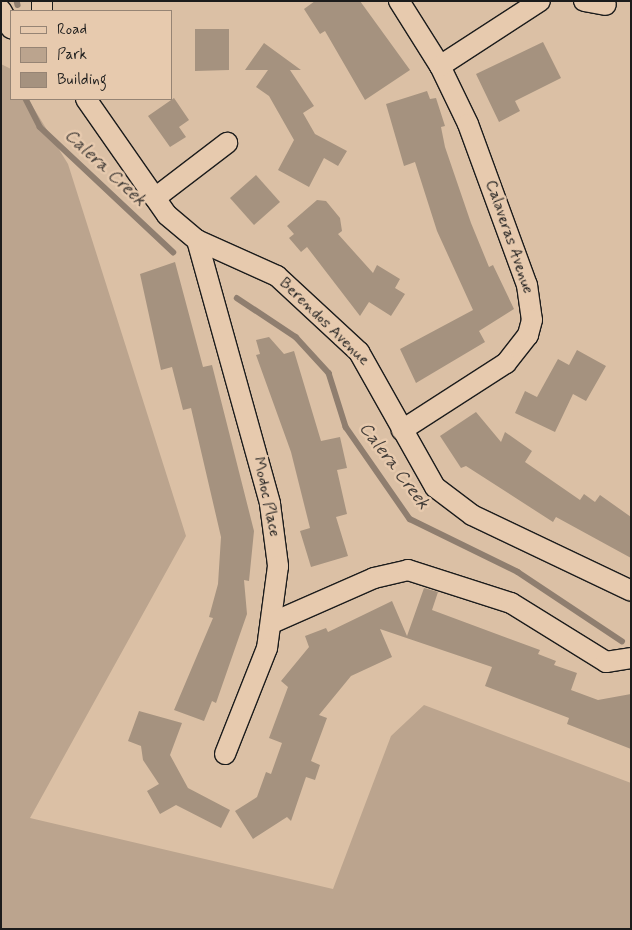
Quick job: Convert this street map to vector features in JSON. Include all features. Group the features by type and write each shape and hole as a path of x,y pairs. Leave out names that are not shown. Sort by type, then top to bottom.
{"street":[{"name":"Calaveras Avenue","path":"399,1 440,66 486,170 527,285 532,320 528,335 506,363 402,430"},
{"path":"440,66 540,1"},
{"path":"584,1 606,5"},
{"path":"1,10 10,26"},
{"name":"Berendos Avenue","path":"87,100 155,198 197,240 277,276 296,290 359,352 422,469 451,502 631,591"},
{"path":"155,198 226,143"},
{"name":"Modoc Place","path":"197,240 270,504 278,566 274,622 225,754"},
{"path":"274,622 374,578 408,570 511,603 606,662 631,658"}],"green space":[{"path":"1,64 10,68 10,100 29,100 68,164 186,536 30,818 333,889 391,736 424,705 631,783 631,929 1,929"}],"building":[{"path":"315,1 360,1 410,70 365,100 325,31 320,34 304,9"},
{"path":"195,29 229,29 229,70 195,71"},
{"path":"543,42 561,78 515,101 520,111 499,122 476,74"},
{"path":"264,43 301,70 290,70 314,106 303,113 315,134 347,151 338,166 324,158 309,187 278,170 294,140 269,96 256,87 268,70 245,70"},
{"path":"427,91 430,99 436,98 445,126 441,127 445,147 471,223 489,267 493,265 514,309 479,331 485,342 416,383 400,349 473,310 437,231 415,162 404,166 386,104"},
{"path":"174,98 189,120 179,127 186,137 170,147 148,116"},
{"path":"256,175 280,202 254,225 230,198"},
{"path":"317,200 326,201 340,218 342,231 338,234 373,273 377,265 400,279 395,288 405,294 391,316 369,302 360,316 307,247 301,252 289,238 294,234 287,226"},
{"path":"175,262 203,367 212,365 254,531 249,581 244,580 247,614 216,703 212,701 204,721 174,710 213,618 209,617 218,584 221,537 191,408 183,410 172,367 161,370 140,274"},
{"path":"269,337 284,354 294,351 321,441 340,437 347,468 337,470 347,514 336,517 348,556 311,567 300,531 310,528 291,452 256,355 260,354 256,340"},
{"path":"577,350 606,366 586,401 573,394 555,432 515,413 525,391 537,397 558,359 569,365"},
{"path":"476,412 501,442 505,432 532,451 525,462 580,500 584,494 595,502 600,495 631,517 631,558 556,517 553,522 466,466 461,468 440,436"},
{"path":"424,588 438,592 432,610 540,650 538,654 556,661 554,665 577,673 571,690 598,700 631,694 631,749 567,724 569,718 485,686 492,667 380,629 392,657 351,676 319,715 327,718 311,761 320,765 315,780 306,777 291,821 287,817 253,839 235,811 257,797 266,772 271,774 282,743 269,738 288,687 281,681 309,647 305,636 326,628 328,632 392,601 407,636"},
{"path":"139,711 182,723 170,755 188,788 230,810 221,828 176,805 160,814 147,791 159,784 143,760 141,746 128,741"}],"waterway":[{"name":"Calera Creek","path":"17,1 18,5"},
{"name":"Calera Creek","path":"26,100 40,127 173,252"},
{"name":"Calera Creek","path":"237,298 296,337 329,373 346,427 410,519 518,572 622,641"}]}
